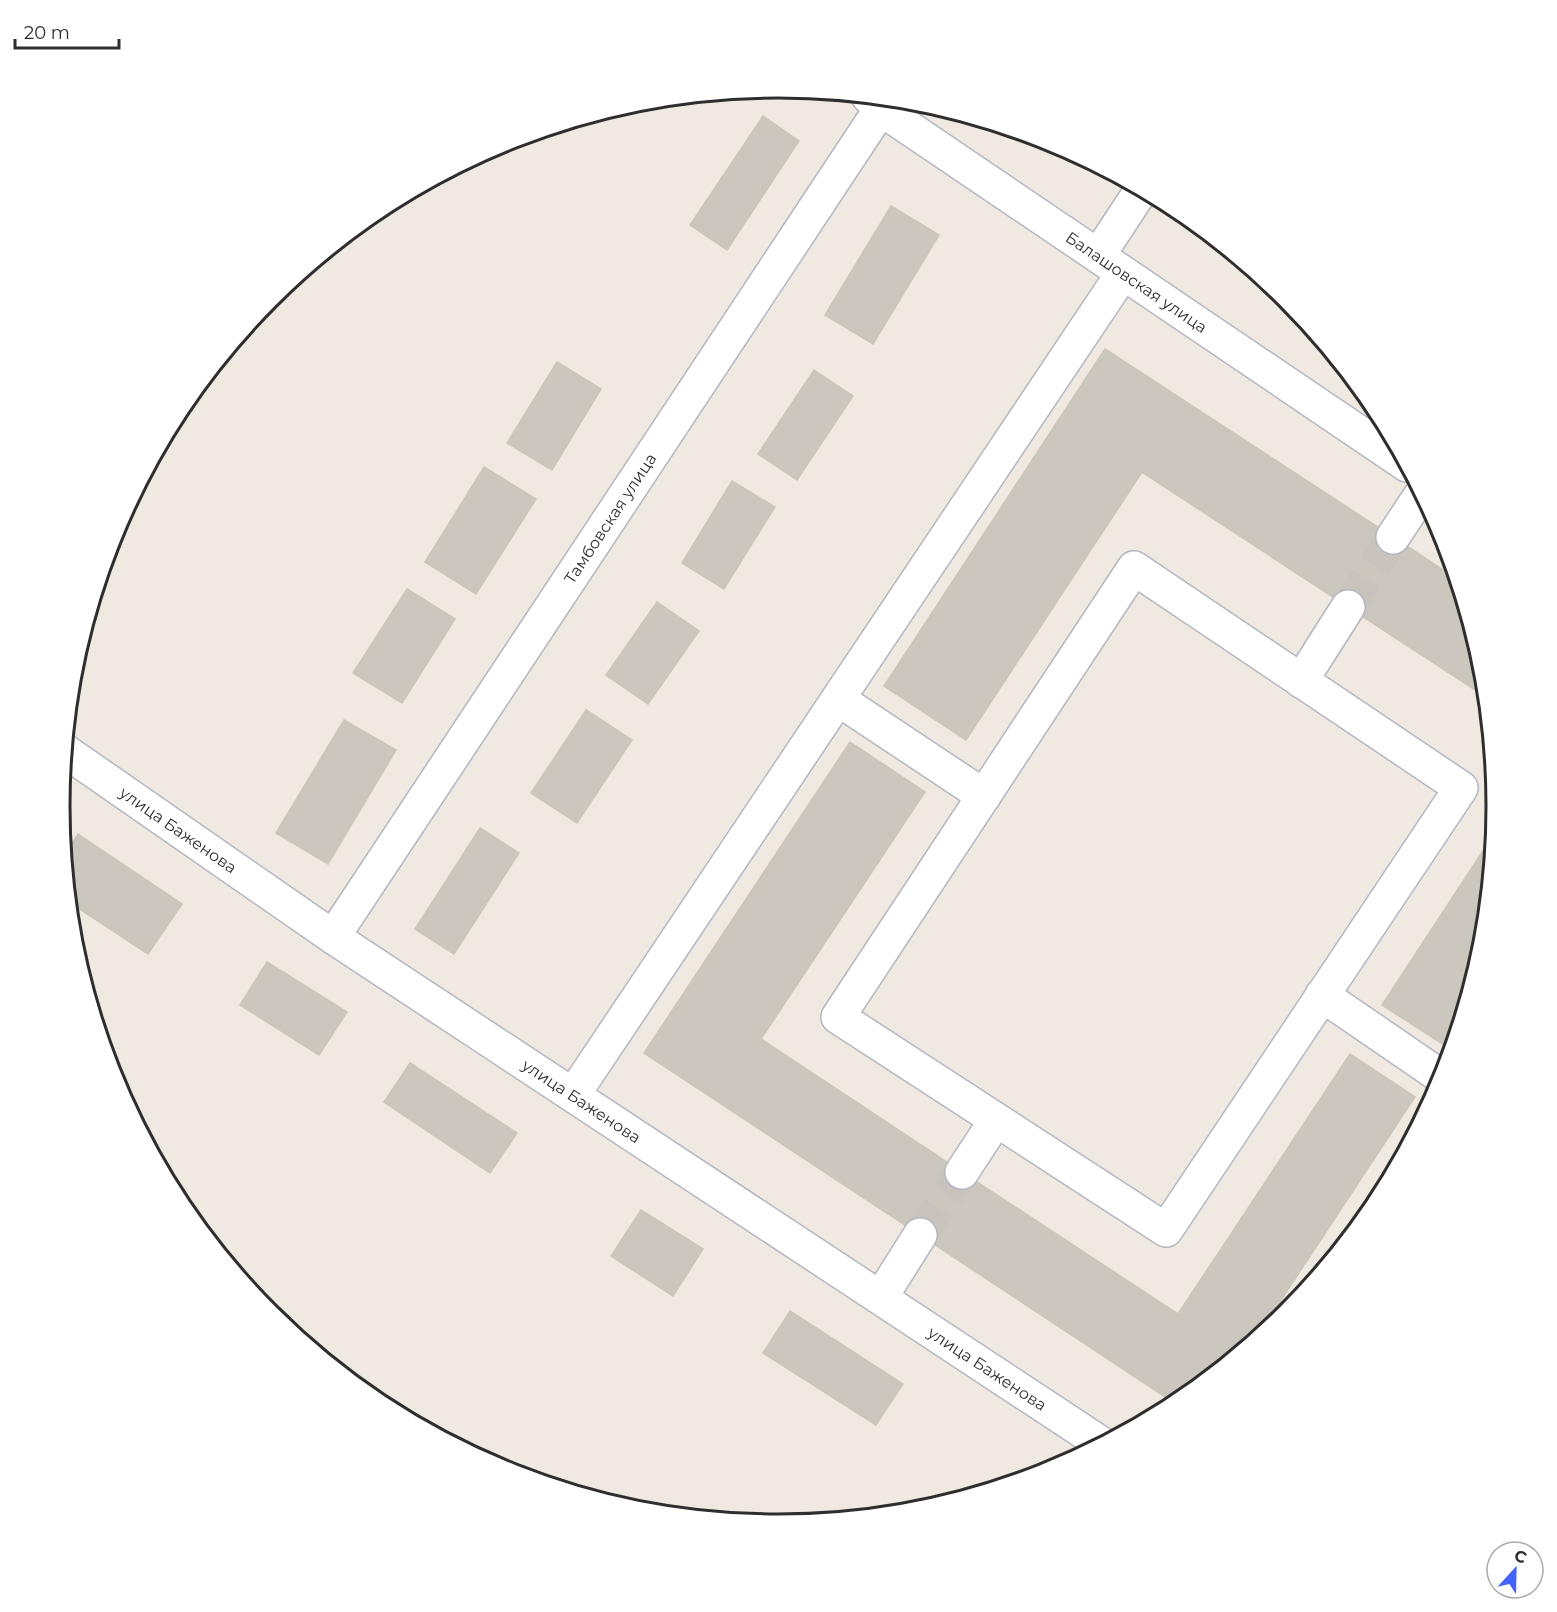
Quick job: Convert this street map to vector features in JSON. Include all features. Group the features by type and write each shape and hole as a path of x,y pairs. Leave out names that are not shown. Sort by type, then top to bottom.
{"street":[{"name":"Тамбовская улица","path":"333,938 876,105"},
{"name":"Балашовская улица","path":"887,107 1111,264 1394,456"},
{"path":"573,1095 838,699 1111,264 1139,197"},
{"path":"1393,537 1417,501"},
{"path":"1134,568 1301,681 1461,788 1166,1230 838,1017 1134,568"},
{"path":"1301,681 1348,607"},
{"path":"838,699 984,796"},
{"name":"улица Баженова","path":"72,756 333,938 1095,1439"},
{"path":"1323,995 1435,1072"},
{"path":"962,1172 996,1120"},
{"path":"881,1297 920,1235"}],"building":[{"path":"763,116 799,141 727,250 690,225"},
{"path":"891,206 939,235 873,344 825,315"},
{"path":"1105,349 1393,537 1348,607 1142,472 966,740 884,686"},
{"path":"557,362 601,389 552,470 507,443"},
{"path":"814,370 853,396 797,480 758,454"},
{"path":"484,467 536,499 476,594 425,562"},
{"path":"732,481 775,507 724,589 682,563"},
{"path":"1393,537 1447,572 1462,623 1476,691 1348,607"},
{"path":"407,589 455,619 402,703 353,673"},
{"path":"657,602 699,631 648,704 606,675"},
{"path":"586,710 632,740 577,823 531,793"},
{"path":"344,720 396,750 328,864 276,833"},
{"path":"850,742 925,792 761,1039 962,1172 920,1235 644,1053"},
{"path":"480,828 519,853 454,954 415,929"},
{"path":"78,834 182,904 148,954 79,908 72,844"},
{"path":"1485,848 1473,944 1445,1045 1382,1005"},
{"path":"267,962 347,1012 319,1055 240,1005"},
{"path":"1350,1054 1415,1097 1273,1313 1210,1368 1167,1398 920,1235 962,1172 1178,1314"},
{"path":"410,1063 517,1133 490,1173 384,1102"},
{"path":"641,1210 703,1249 673,1296 611,1256"},
{"path":"790,1311 903,1384 876,1425 763,1353"}],"tunnel":[{"path":"1348,607 1393,537"},
{"path":"920,1235 962,1172"}]}
